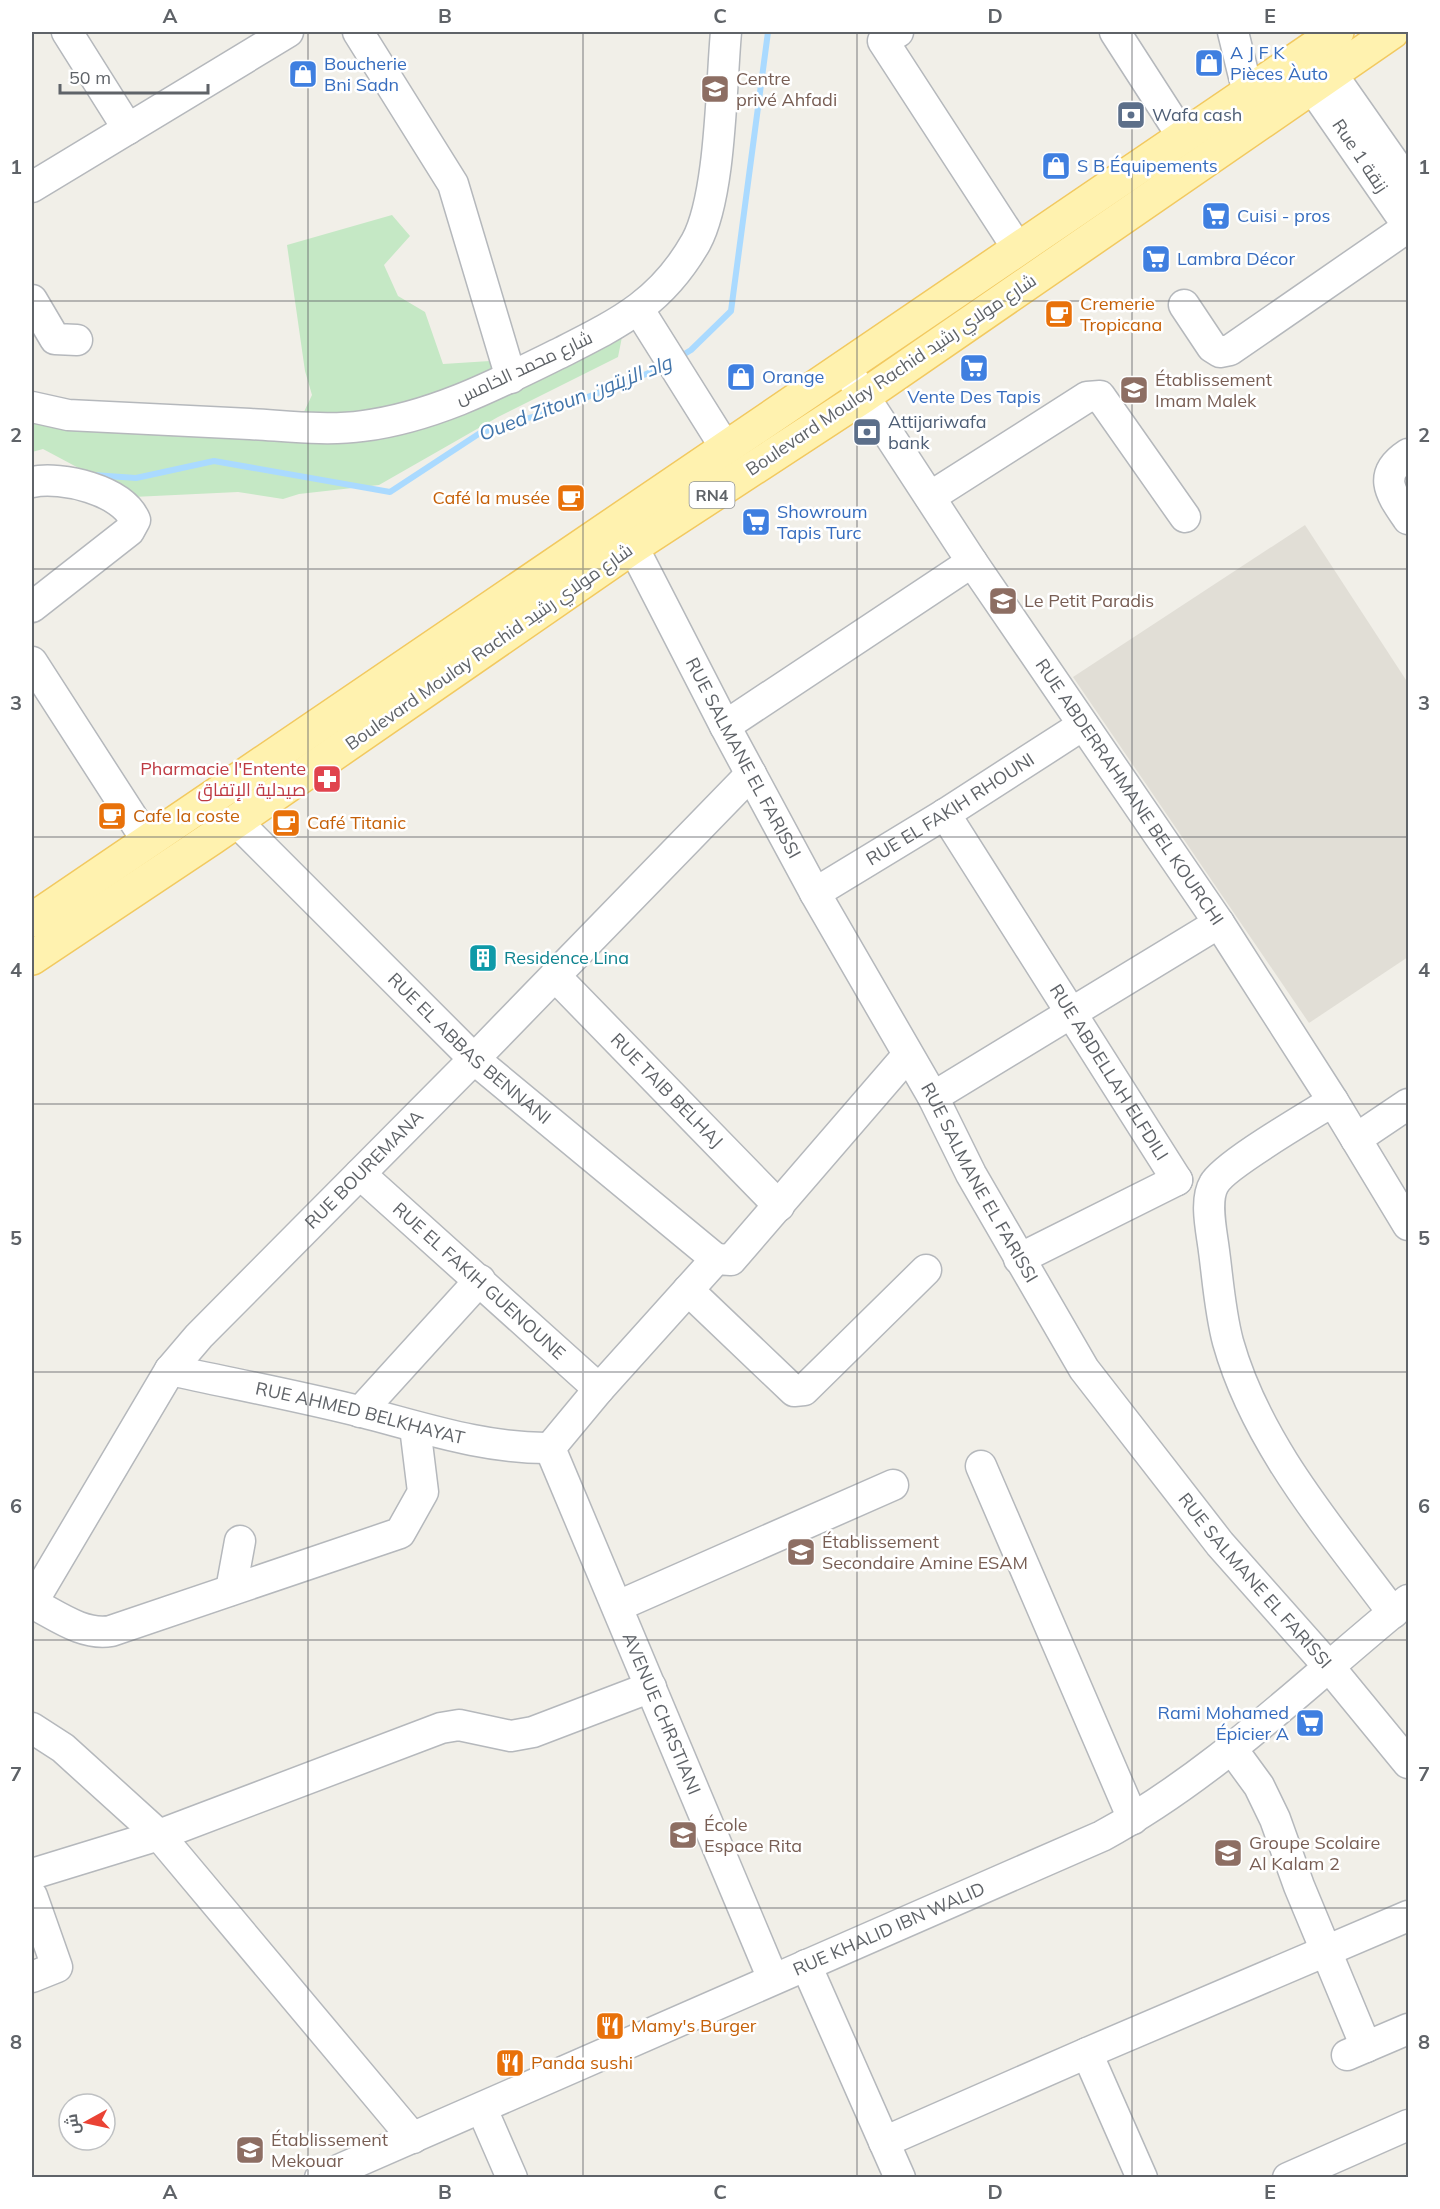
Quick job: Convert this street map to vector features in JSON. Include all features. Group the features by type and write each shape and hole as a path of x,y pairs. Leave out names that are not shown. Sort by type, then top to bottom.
{"main road":[{"name":"Boulevard Moulay Rachid شارع مولاي رشيد","path":"32,920 1337,32"},
{"name":"Boulevard Moulay Rachid شارع مولاي رشيد","path":"32,958 236,821 633,547 864,396 1392,32"}],"street":[{"path":"67,32 128,129"},
{"path":"32,187 288,32"},
{"path":"358,32 453,184 511,378"},
{"name":"شارع محمد الخامس","path":"32,407 68,415 313,427 362,426 395,420 458,401 511,378 639,310 678,268 697,240 710,206 726,32"},
{"path":"898,32 883,41 1018,249"},
{"path":"1115,32 1182,136"},
{"path":"1233,32 1248,93"},
{"name":"Rue 1 زنقة","path":"1321,80 1408,183"},
{"name":"Rue 1 زنقة","path":"1321,80 1408,226"},
{"path":"1184,305 1212,347 1220,352 1230,350 1408,226"},
{"path":"32,300 55,339 77,340"},
{"path":"639,310 725,447"},
{"name":"RUE ABDERRAHMANE BEL KOURCHI","path":"844,366 972,562 1219,923 1333,1101 1408,1225"},
{"path":"930,496 1087,397 1095,395 1100,396 1185,517"},
{"path":"1408,454 1393,467 1389,476 1394,498 1408,519"},
{"path":"32,482 65,481 114,496 130,509 135,520 129,531 32,607"},
{"name":"RUE SALMANE EL FARISSI","path":"633,547 725,726 815,893 933,1097 971,1174 1084,1370 1220,1544 1330,1668 1408,1763"},
{"path":"725,726 972,562"},
{"path":"32,662 148,842"},
{"name":"RUE EL FAKIH RHOUNI","path":"815,893 945,814 1083,725"},
{"name":"RUE BOUREMANA","path":"32,1603 170,1370 199,1336 474,1059 751,774"},
{"name":"RUE ABDELLAH ELFDILI","path":"945,814 1069,1013 1177,1180 1019,1259"},
{"name":"RUE EL ABBAS BENNANI","path":"236,821 474,1059 716,1259"},
{"path":"933,1097 1219,923"},
{"name":"RUE TAIB BELHAJ","path":"555,976 780,1206"},
{"path":"550,1448 599,1389 716,1259 731,1260 908,1056"},
{"path":"1333,1101 1245,1158 1214,1184 1210,1199 1211,1222 1219,1291 1228,1343 1279,1456 1400,1606"},
{"path":"1356,1139 1408,1104"},
{"name":"RUE EL FAKIH GUENOUNE","path":"360,1174 599,1389"},
{"path":"1177,1180 1214,1184"},
{"path":"688,1290 794,1391 799,1391 804,1390 926,1270"},
{"path":"360,1412 480,1280"},
{"name":"RUE AHMED BELKHAYAT","path":"170,1370 517,1449 550,1448"},
{"path":"32,1603 85,1630 98,1633 400,1533 423,1492 415,1427"},
{"name":"AVENUE CHRSTIANI","path":"550,1448 773,1979"},
{"path":"981,1466 1133,1819"},
{"path":"618,1606 893,1485"},
{"path":"231,1590 240,1541"},
{"name":"RUE KHALID IBN WALID","path":"320,2178 483,2109 773,1979 1062,1854 1133,1819 1232,1749 1330,1668 1400,1606"},
{"path":"32,1874 159,1835 441,1728 459,1725 511,1736 533,1732 651,1688"},
{"path":"32,1728 72,1755 159,1835 413,2138"},
{"path":"1232,1749 1259,1786 1275,1819 1299,1886 1327,1953 1356,2051 1408,2029"},
{"path":"32,1896 57,1967 32,1977"},
{"path":"884,2142 1408,1917"},
{"path":"806,1965 900,2178"},
{"path":"1087,2053 1142,2178"},
{"path":"483,2109 512,2178"},
{"path":"1288,2178 1408,2125"}],"shaded area":[{"path":"1305,525 1408,683 1408,957 1309,1023 1073,677"}],"green space":[{"path":"392,215 410,236 384,265 398,296 425,312 443,364 490,361 525,377 614,330 622,337 618,357 498,417 379,485 299,494 283,499 238,492 133,497 43,449 32,452 32,416 293,435 312,395 305,371 287,245"}],"waterway":[{"name":"Oued Zitoun واد الزيتون","path":"678,358 691,350 731,311 768,32"},
{"name":"Oued Zitoun واد الزيتون","path":"93,475 136,478 214,461 390,492 480,433 552,411 664,367"}],"place":[{"name":"A J F K Pièces Àuto","path":"1209,63"},
{"name":"Boucherie Bni Sadn","path":"303,74"},
{"name":"Centre privé Ahfadi","path":"715,89"},
{"name":"Wafa cash","path":"1131,115"},
{"name":"S B Équipements","path":"1056,166"},
{"name":"Cuisi - pros","path":"1216,216"},
{"name":"Lambra Décor","path":"1156,259"},
{"name":"Cremerie Tropicana","path":"1059,314"},
{"name":"Vente Des Tapis","path":"974,368"},
{"name":"Orange","path":"741,377"},
{"name":"Établissement Imam Malek","path":"1134,390"},
{"name":"Attijariwafa bank","path":"867,432"},
{"name":"Café la musée","path":"571,498"},
{"name":"Showroum Tapis Turc","path":"756,522"},
{"name":"Le Petit Paradis","path":"1003,601"},
{"name":"Pharmacie l'Entente صيدلية الإتفاق","path":"327,779"},
{"name":"Cafe la coste","path":"112,816"},
{"name":"Café Titanic","path":"286,823"},
{"name":"Residence Lina","path":"483,958"},
{"name":"Établissement Secondaire Amine ESAM","path":"801,1552"},
{"name":"Rami Mohamed Épicier A","path":"1310,1723"},
{"name":"École Espace Rita","path":"683,1835"},
{"name":"Groupe Scolaire Al Kalam 2","path":"1228,1853"},
{"name":"Mamy's Burger","path":"610,2026"},
{"name":"Panda sushi","path":"510,2063"},
{"name":"Établissement Mekouar","path":"250,2150"}]}
